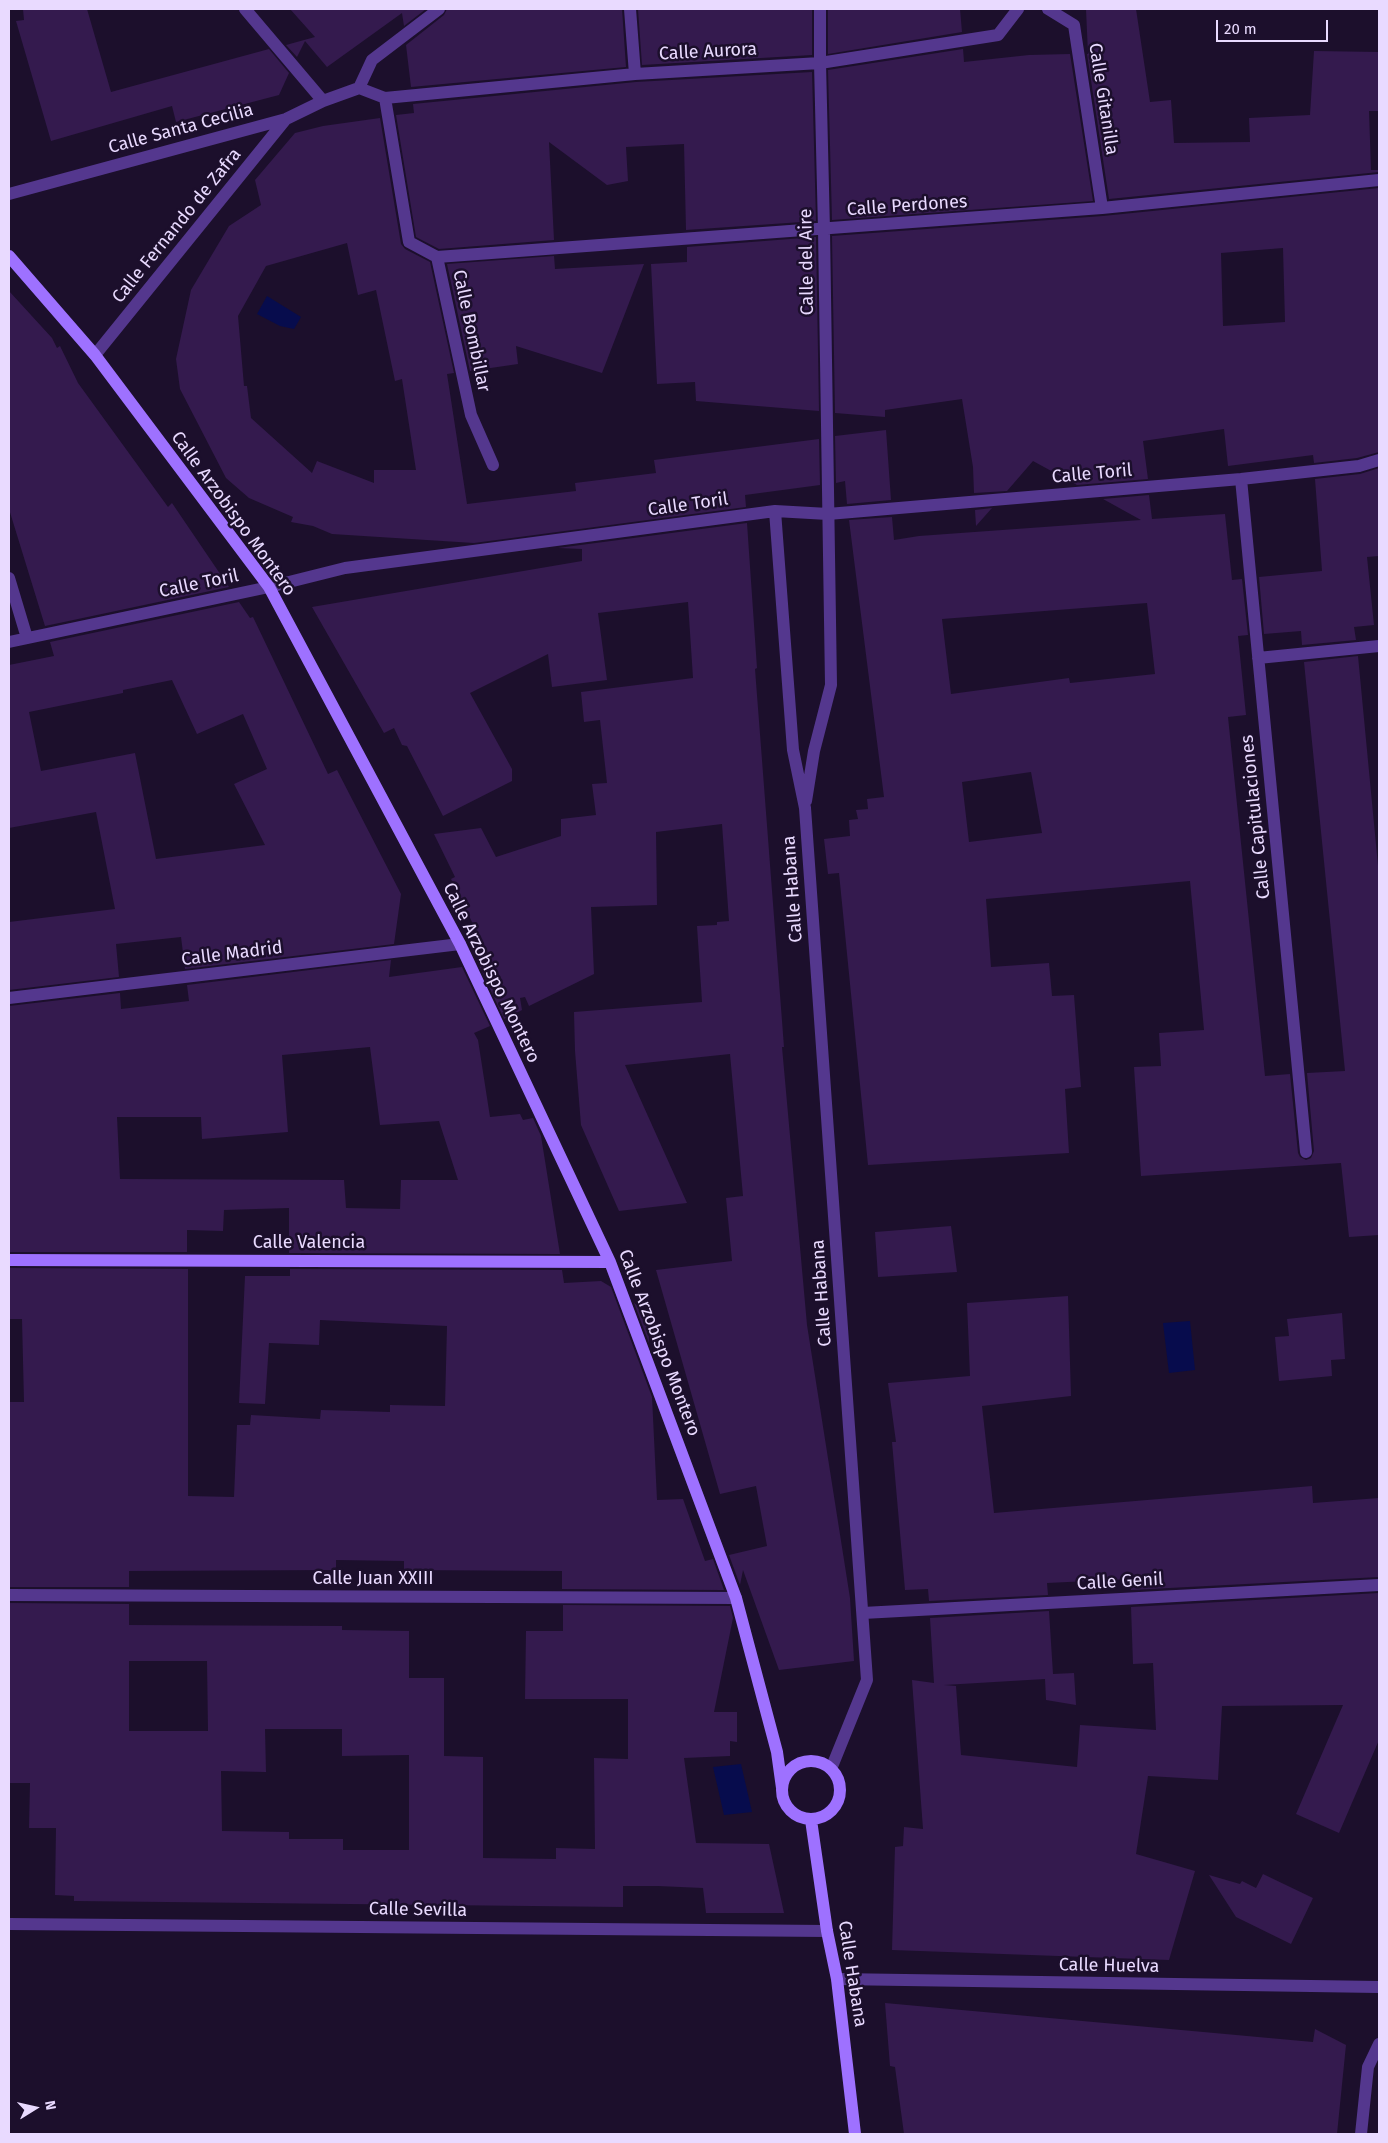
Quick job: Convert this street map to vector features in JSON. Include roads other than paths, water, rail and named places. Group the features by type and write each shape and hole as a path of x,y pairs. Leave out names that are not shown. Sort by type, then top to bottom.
{"street":[{"path":"245,9 323,101"},
{"path":"385,98 359,88 372,60 439,9"},
{"path":"630,9 635,74"},
{"name":"Calle del Aire","path":"820,9 828,514"},
{"name":"Calle Aurora","path":"385,98 635,74 820,63 998,35 1018,9"},
{"name":"Calle Gitanilla","path":"1048,9 1074,25 1102,208"},
{"name":"Calle Santa Cecilia","path":"9,194 286,119 323,101 359,88"},
{"name":"Calle Bombillar","path":"385,98 409,242 437,258 471,415 493,465"},
{"name":"Calle Fernando de Zafra","path":"95,355 286,119"},
{"name":"Calle Perdones","path":"437,258 1102,208 1379,180"},
{"name":"Calle Arzobispo Montero","path":"9,256 95,355 269,587 460,944 610,1262 736,1598 777,1752 782,1788"},
{"name":"Calle Toril","path":"9,642 269,587 345,568 775,511 828,514 1241,478 1359,466 1379,460"},
{"name":"Calle Capitulaciones","path":"1241,478 1306,1152"},
{"name":"Calle Habana","path":"775,511 793,750 805,808 867,1680 831,1768"},
{"name":"Calle Habana","path":"805,808 814,751 831,685 828,514"},
{"path":"9,578 27,638"},
{"path":"1258,658 1379,646"},
{"name":"Calle Madrid","path":"9,998 460,944"},
{"name":"Calle Valencia","path":"9,1260 610,1262"},
{"name":"Calle Genil","path":"862,1613 1379,1585"},
{"name":"Calle Juan XXIII","path":"9,1595 736,1598"},
{"path":"806,1761 817,1761 831,1768 839,1782 840,1792 836,1806 826,1816 811,1820 799,1817 790,1811 783,1798 782,1788 784,1778 789,1770 806,1761"},
{"name":"Calle Habana","path":"811,1820 827,1932 837,1979 855,2134"},
{"name":"Calle Sevilla","path":"9,1924 827,1932"},
{"name":"Calle Huelva","path":"837,1979 1379,1987"},
{"path":"1361,2134 1368,2067 1379,2044"}]}
